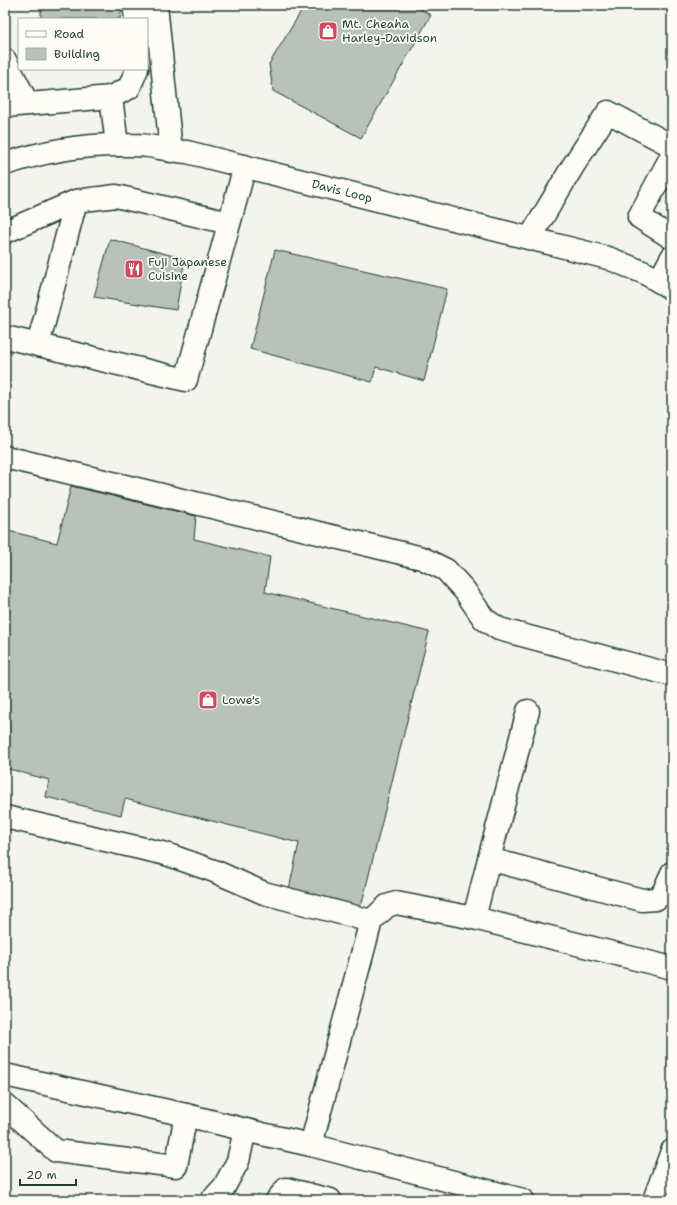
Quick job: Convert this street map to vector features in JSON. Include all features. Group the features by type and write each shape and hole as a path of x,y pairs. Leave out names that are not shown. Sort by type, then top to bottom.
{"street":[{"path":"134,5 136,18"},
{"path":"156,5 171,151"},
{"path":"5,60 28,104"},
{"path":"5,106 111,97 129,88 135,74 163,73"},
{"path":"111,97 116,145"},
{"path":"530,238 573,166 608,112 672,146"},
{"name":"Davis Loop","path":"5,164 23,158 65,149 106,145 147,146 171,151 187,152 608,258 645,273 665,285"},
{"path":"672,155 639,217 672,238"},
{"path":"5,337 186,380 245,166"},
{"path":"5,232 76,201 116,196 230,224"},
{"path":"38,345 76,201"},
{"path":"665,285 672,257"},
{"path":"5,457 422,558 446,570 465,591 484,619 499,629 672,675"},
{"path":"474,918 528,711"},
{"path":"5,817 166,854 214,871 264,893 372,921"},
{"path":"489,859 642,900 656,899 663,893 672,873"},
{"path":"311,1145 372,921 387,906 396,903 474,918 672,968"},
{"path":"5,1075 186,1115 311,1145 523,1200"},
{"path":"5,1106 56,1151 176,1166 186,1115"},
{"path":"212,1200 224,1187 238,1161 246,1130"},
{"path":"654,1200 672,1151"},
{"path":"276,1200 286,1189 330,1200"}],"building":[{"path":"41,5 122,5 120,18 41,18"},
{"path":"305,5 413,5 431,15 361,138 273,91 269,64"},
{"path":"110,239 185,259 176,310 94,297"},
{"path":"275,250 447,289 424,381 376,367 372,382 250,349"},
{"name":"Lowe's","path":"71,486 196,516 194,539 270,557 265,592 429,632 361,907 289,889 299,843 125,799 121,815 46,797 49,780 5,768 5,530 57,543"}],"place":[{"name":"Mt. Cheaha Harley-Davidson","path":"328,31"},
{"name":"Fuji Japanese Cuisine","path":"134,269"},
{"name":"Lowe's","path":"208,700"}]}
